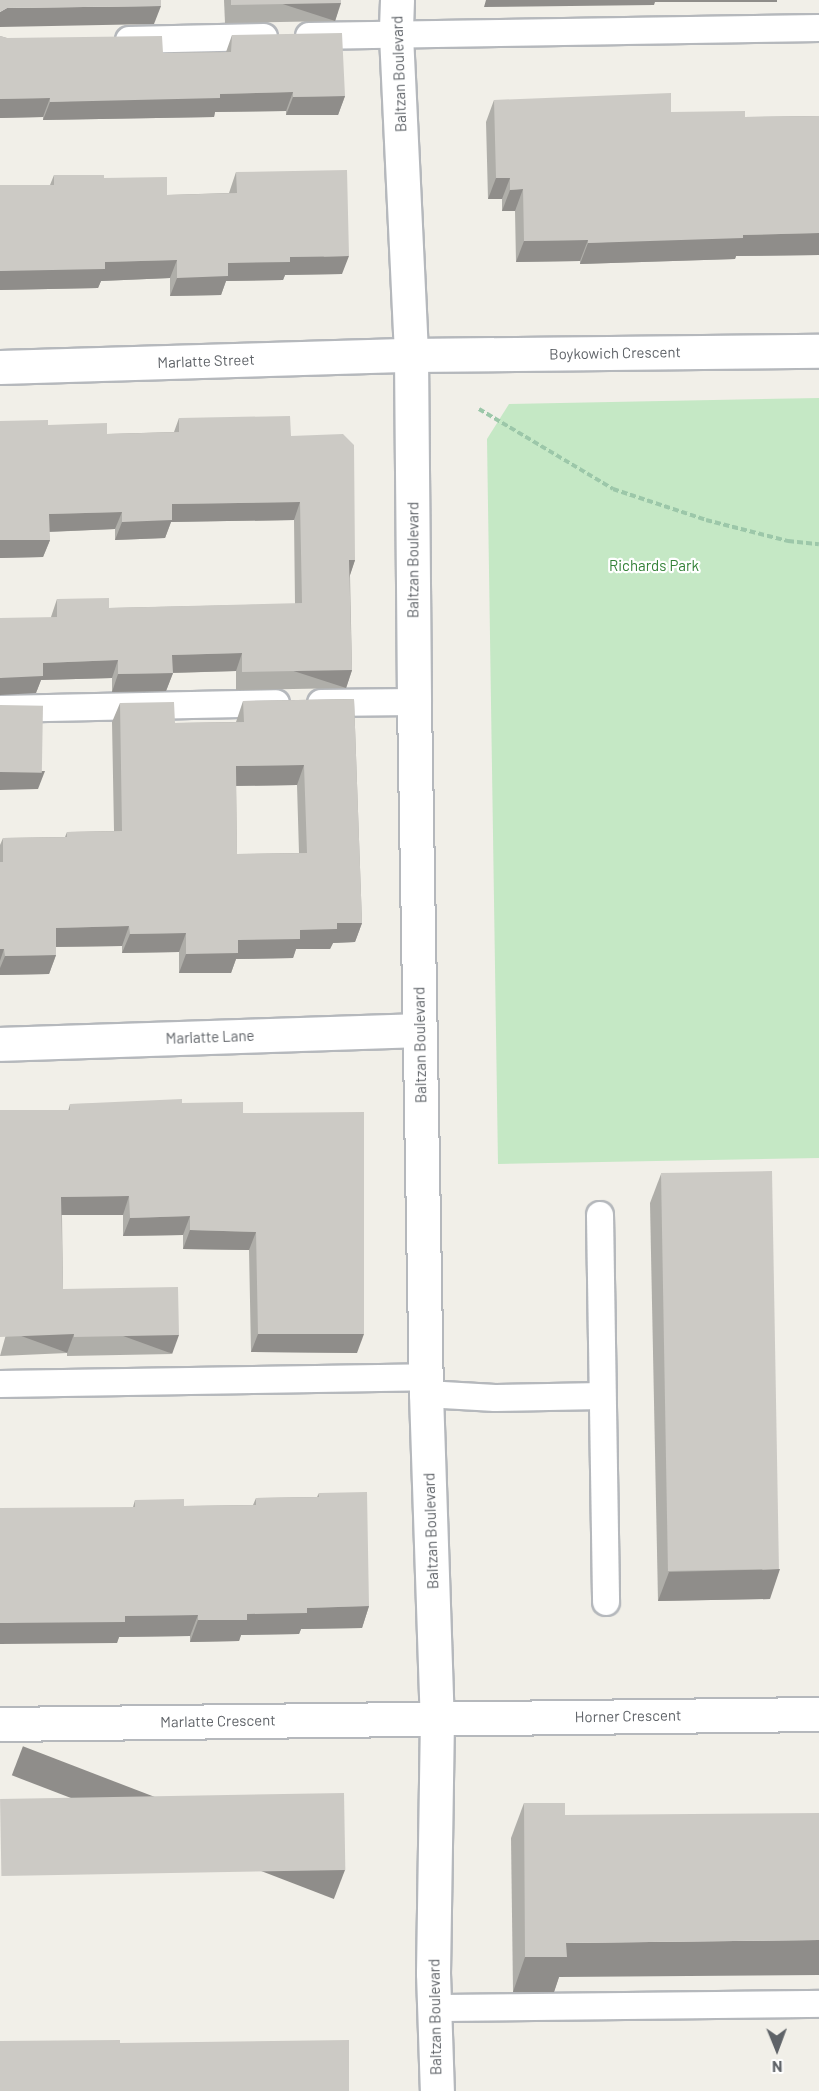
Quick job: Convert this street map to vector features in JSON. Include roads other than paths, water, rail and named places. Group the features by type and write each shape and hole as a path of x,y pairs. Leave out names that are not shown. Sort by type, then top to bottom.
{"street":[{"name":"Baltzan Boulevard","path":"397,0 396,35 411,355 414,702 426,1385 437,1718 434,2008 437,2091"},
{"name":"Boykowich Crescent","path":"411,355 819,351"},
{"name":"Marlatte Street","path":"0,367 411,355"},
{"name":"Marlatte Lane","path":"0,1044 420,1030"},
{"name":"Horner Crescent","path":"437,1718 819,1714"},
{"name":"Marlatte Crescent","path":"0,1724 437,1718"}],"lane":[{"path":"107,40 819,28"},
{"path":"0,709 414,702"},
{"path":"600,1215 606,1602"},
{"path":"0,1384 426,1385 495,1398 602,1396"},
{"path":"434,2008 819,2004"}],"park label":[{"name":"Richards Park","path":"654,566"}]}
